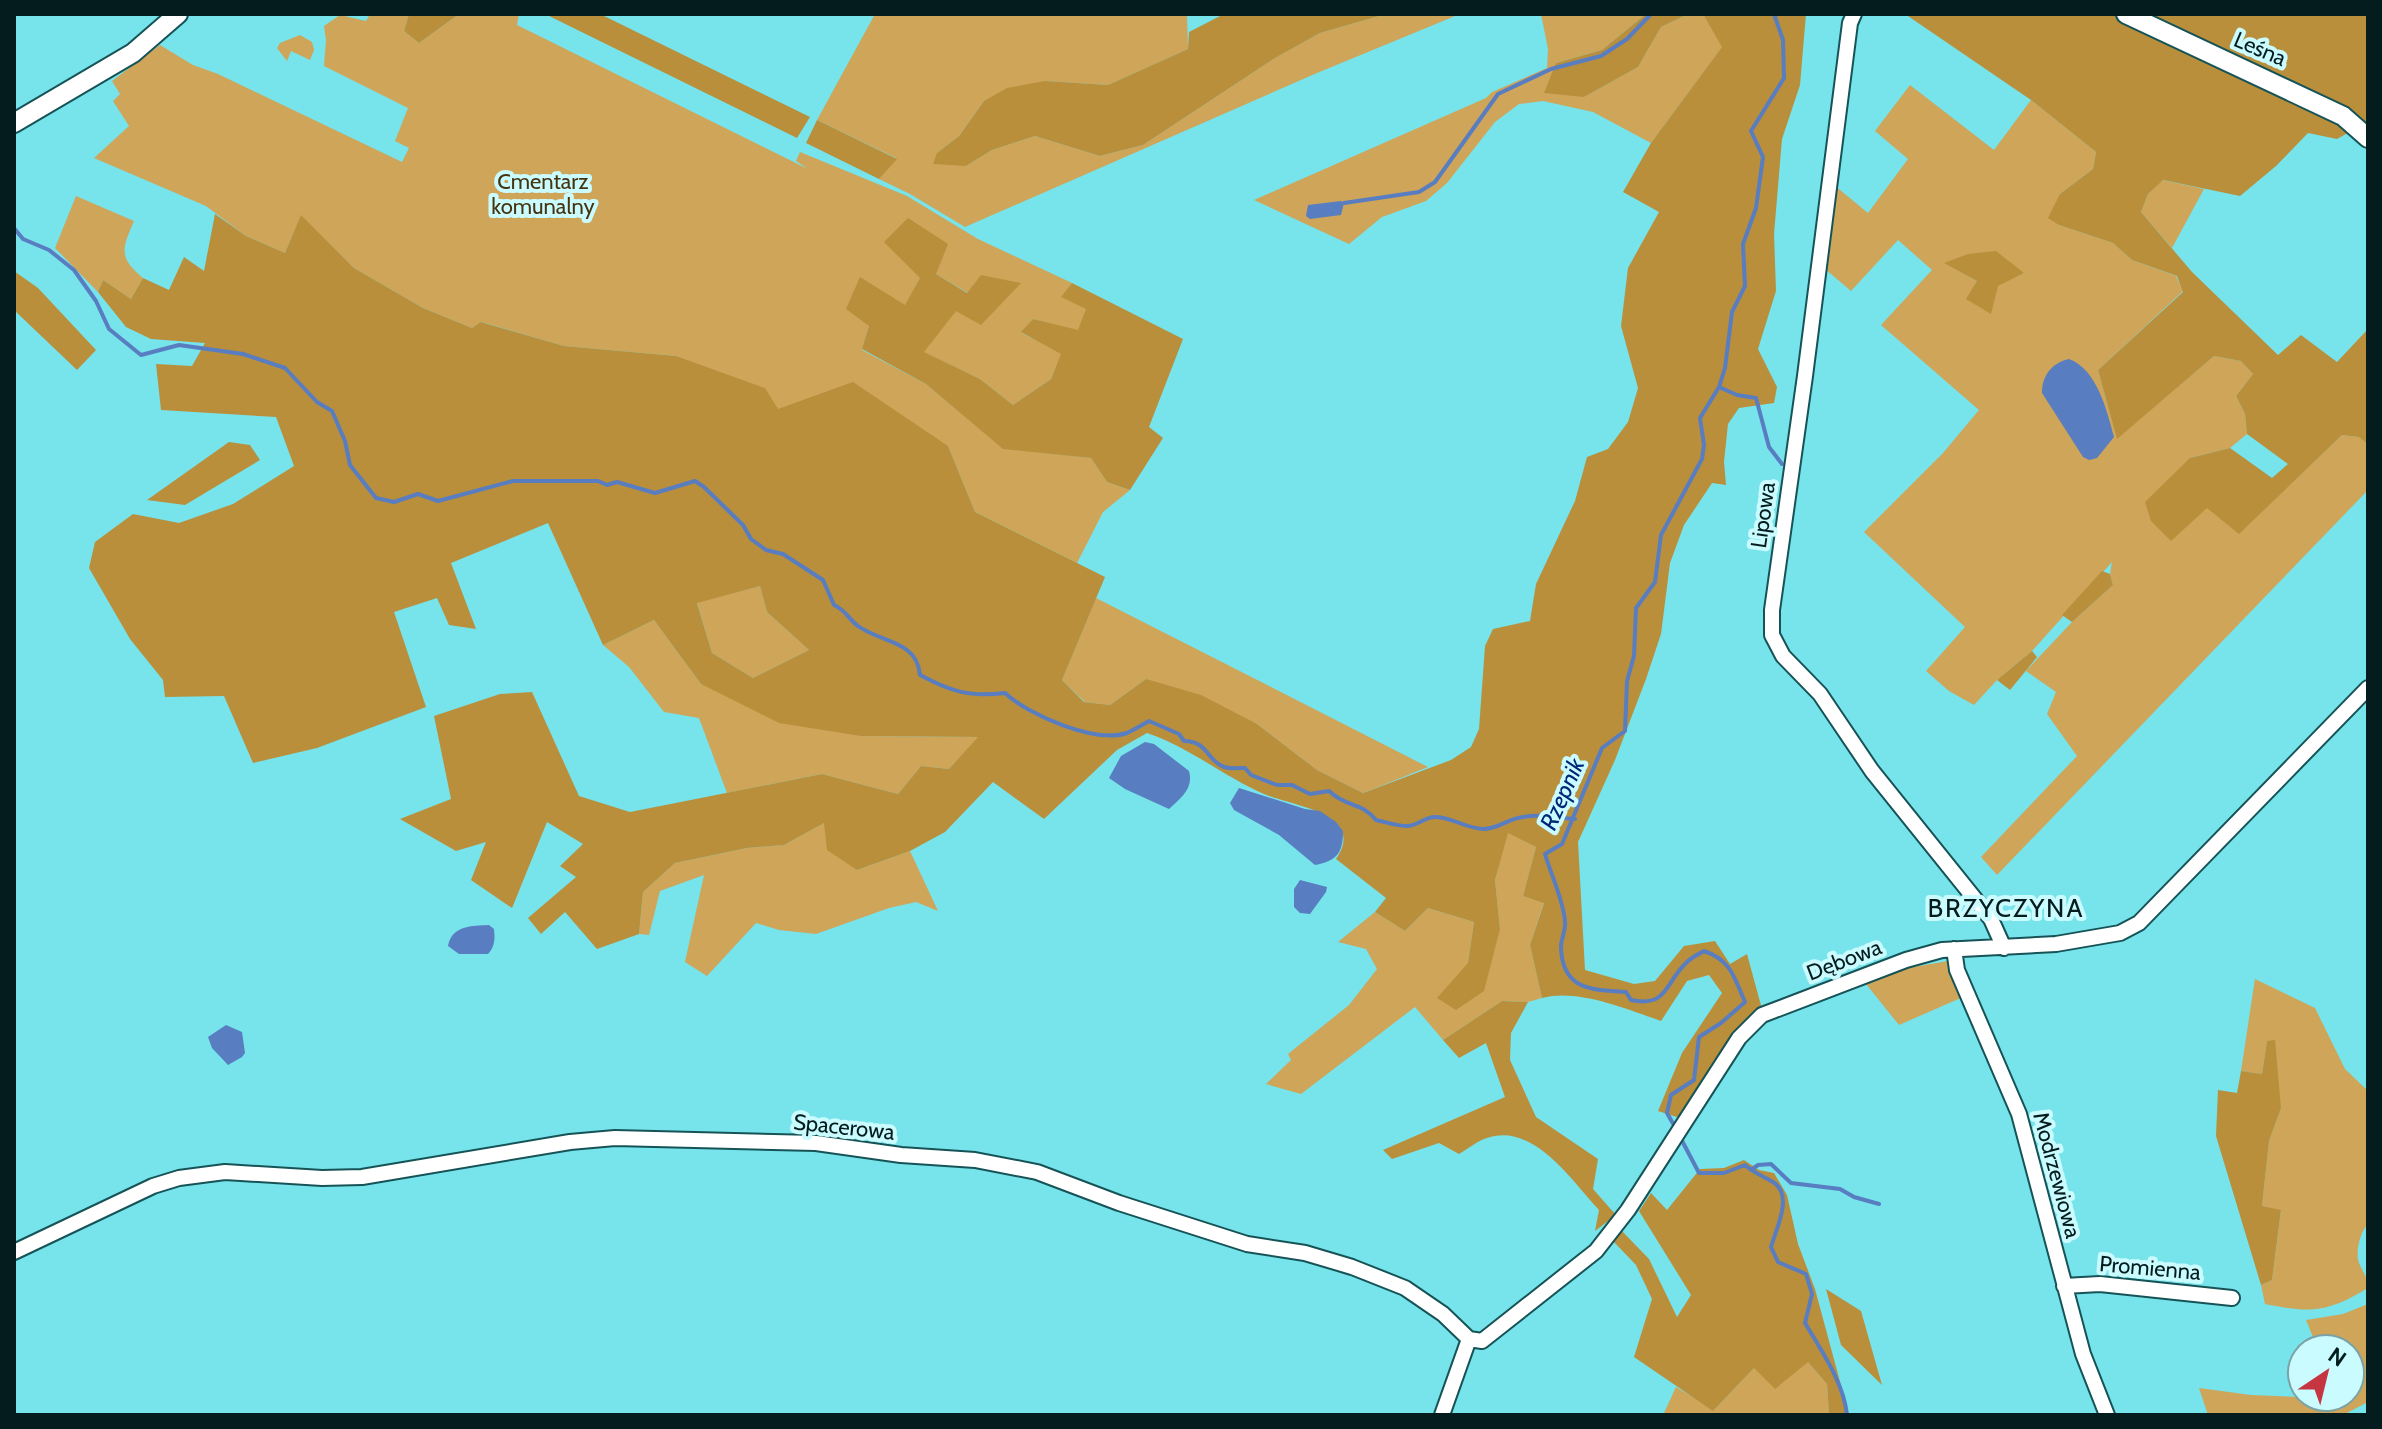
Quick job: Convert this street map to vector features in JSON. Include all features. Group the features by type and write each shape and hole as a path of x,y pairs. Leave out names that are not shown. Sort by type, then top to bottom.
{"street":[{"path":"14,123 133,53 178,14"},
{"name":"Lipowa","path":"1854,14 1850,23 1772,610 1772,635 1783,656 1820,694 1872,771 1991,919 2004,948"},
{"name":"Leśna","path":"2126,14 2343,116 2368,138"},
{"name":"Dębowa","path":"1469,1339 1482,1341 1596,1251 1628,1210 1739,1038 1762,1015 1906,960 1954,949 2056,944 2120,933 2139,923 2368,688"},
{"name":"Modrzewiowa","path":"1954,949 1957,970 2019,1114 2083,1354 2107,1415"},
{"name":"Spacerowa","path":"14,1252 153,1186 179,1178 225,1172 322,1178 362,1177 570,1142 615,1138 816,1143 901,1155 975,1160 1037,1172 1119,1203 1247,1244 1305,1253 1352,1267 1405,1288 1443,1314 1469,1339"},
{"name":"Promienna","path":"2064,1286 2100,1284 2232,1298"},
{"path":"1442,1415 1469,1339"}],"green space":[{"name":"Cmentarz komunalny","path":"370,14 409,14 404,31 419,43 459,14 519,14 517,25 808,169 796,161 800,152 907,196 978,239 1072,283 1062,297 1087,309 1078,331 1033,319 1022,333 1062,353 1051,379 1013,405 980,379 923,352 968,293 936,274 920,278 906,305 869,326 862,350 926,384 1003,448 1091,458 1107,482 1130,490 1103,512 1077,563 975,512 948,446 778,409 676,356 564,346 482,322 472,328 423,308 354,268 301,216 285,253 246,236 206,206 94,158 129,126 113,101 120,94 112,81 160,45 193,65 402,162 409,148 395,141 408,108 324,66 324,26 340,15 366,21"},
{"path":"875,14 1187,14 1188,49 1108,85 1045,81 984,101 959,136 937,153 966,166 992,150 1035,136 1100,156 1143,145 1275,58 1320,33 1386,14 1460,14 965,227 879,179 896,158 817,120"},
{"path":"1541,14 1646,14 1602,50 1556,63 1584,97 1638,67 1661,27 1688,14 1703,14 1723,46 1651,143 1593,112 1543,101 1519,104 1495,122 1447,183 1426,201 1382,217 1349,244 1254,200 1547,68 1548,49"},
{"path":"300,35 312,42 314,50 310,60 291,51 287,61 277,48 280,43"},
{"path":"1910,85 1994,150 2031,100 2096,152 2093,169 2060,194 2059,225 2113,243 2132,260 2176,276 2183,291 2098,370 2117,438 2214,356 2241,361 2253,374 2236,396 2245,414 2247,434 2230,448 2190,458 2207,507 2239,533 2342,435 2360,437 2368,444 2368,490 1997,875 1981,857 2077,756 2047,714 2056,692 2026,671 2072,622 2113,585 2110,574 2112,562 2032,651 1997,680 1974,705 1949,691 1926,671 1965,627 1864,532 1943,453 1979,410 1881,325 1932,270 1898,240 1851,291 1824,268 1834,185 1868,213 1908,159 1875,131","holes":["1945,263 2024,273 1967,299 1977,281"]},
{"path":"2162,180 2204,189 2172,248 2141,212 2148,194"},
{"path":"76,196 134,221 125,252 129,264 143,278 131,299 103,280 98,292 55,248"},
{"path":"760,586 767,612 809,650 753,678 712,653 697,602"},
{"path":"1096,598 1428,767 1363,793 1317,770 1257,724 1146,679 1110,705 1085,702 1062,680"},
{"path":"654,620 701,684 861,736 979,737 949,769 921,766 898,794 822,774 727,793 699,718 664,712 629,667 603,645"},
{"path":"824,823 857,870 910,851 938,911 916,902 889,908 816,934 779,930 756,923 707,976 685,962 704,875 660,891 649,935 639,934 643,892 675,863 747,848 784,845"},
{"path":"1507,832 1536,847 1523,896 1544,902 1530,945 1542,998 1528,1002 1502,1001 1443,1040 1415,1007 1301,1094 1266,1084 1291,1060 1288,1054 1349,1005 1377,969 1366,949 1338,942 1375,912 1405,931 1428,908 1474,922 1468,963 1500,929 1495,880"},
{"path":"1948,961 1963,997 1899,1025 1866,984 1908,968"},
{"path":"2255,979 2315,1008 2345,1069 2368,1091 2368,1224 2358,1253 2368,1288 2341,1302 2318,1309 2265,1304 2261,1285 2272,1280 2281,1211 2262,1206 2269,1141 2281,1108 2267,1041 2262,1074 2241,1071"},
{"path":"2368,1304 2366,1403 2366,1333 2311,1333 2306,1320 2343,1314"},
{"path":"1808,1362 1827,1384 1829,1415 1664,1413 1676,1387 1714,1410 1754,1368"},
{"path":"2199,1388 2286,1396 2286,1413 2347,1413 2208,1415"}],"shaded area":[{"path":"409,14 459,14 419,43 404,31"},
{"path":"545,14 600,14 810,117 797,138"},
{"path":"1224,14 1386,14 1320,33 1275,58 1143,145 1100,156 1035,136 992,150 966,166 933,164 937,153 959,136 984,101 1007,88 1045,81 1108,85 1188,49 1189,32"},
{"path":"1646,14 1688,14 1661,27 1638,67 1584,97 1544,93 1556,63 1602,50"},
{"path":"1703,14 1806,14 1800,85 1782,139 1774,234 1776,291 1758,349 1777,387 1774,403 1739,408 1728,424 1724,462 1726,485 1712,483 1684,525 1670,563 1661,634 1646,679 1615,760 1578,842 1585,970 1634,984 1655,981 1684,946 1715,941 1730,964 1747,954 1762,1009 1745,1022 1680,1118 1658,1111 1682,1053 1722,993 1709,975 1687,981 1661,1021 1586,998 1542,998 1530,945 1544,903 1523,896 1536,847 1508,833 1495,880 1500,929 1484,991 1456,1010 1437,998 1468,963 1474,922 1428,908 1405,931 1375,912 1386,898 1336,859 1343,846 1343,837 1341,829 1331,819 1314,810 1264,794 1147,733 1117,750 1044,819 993,782 945,832 910,851 857,870 827,850 824,823 784,845 747,848 675,863 643,892 639,934 597,949 565,912 541,934 528,918 576,877 560,866 583,844 547,822 512,908 471,880 486,842 456,851 400,819 451,799 434,716 500,694 532,692 579,796 630,812 822,774 898,794 921,766 949,769 978,737 861,736 779,723 701,684 654,620 603,645 548,523 451,563 476,629 449,625 437,598 394,612 426,707 317,748 253,763 224,696 165,697 163,680 130,639 89,568 95,542 133,514 179,523 233,504 294,466 276,417 161,410 156,364 192,366 205,343 151,339 126,327 98,292 103,280 131,299 143,278 169,290 184,257 204,271 215,214 246,236 285,253 301,215 354,268 423,308 472,328 481,322 564,346 676,356 765,388 778,409 853,382 948,446 975,512 1105,577 1062,680 1084,702 1110,705 1146,679 1201,695 1257,724 1317,770 1363,793 1451,760 1471,747 1479,729 1485,646 1493,629 1530,621 1536,584 1575,501 1587,457 1608,449 1628,422 1638,388 1621,326 1628,268 1659,212 1623,192 1651,143 1722,47","holes":["760,586 767,612 809,650 753,678 712,653 697,603"]},
{"path":"1905,14 2118,14 2353,130 2337,139 2308,133 2276,166 2240,196 2163,180 2148,194 2141,212 2192,272 2278,355 2301,335 2337,362 2368,329 2368,444 2359,437 2342,435 2239,534 2207,508 2171,541 2151,521 2145,502 2190,458 2230,448 2272,478 2288,464 2247,434 2245,414 2236,396 2253,374 2241,361 2214,356 2117,439 2098,370 2183,292 2177,276 2132,260 2113,243 2059,225 2048,218 2060,194 2093,169 2096,152 2031,100"},
{"path":"2140,14 2368,14 2368,125 2355,114 2308,88"},
{"path":"817,120 897,159 879,179 806,143"},
{"path":"908,218 948,244 936,274 967,293 981,275 1021,283 981,325 956,311 924,352 980,379 1013,405 1051,379 1061,354 1021,332 1033,319 1078,330 1086,309 1061,297 1072,283 1183,339 1149,427 1163,438 1130,490 1107,482 1091,458 1003,449 926,384 862,349 869,326 846,309 860,277 905,305 920,278 884,242"},
{"path":"1996,251 2024,273 1998,286 1991,314 1966,299 1977,281 1944,263 1968,254"},
{"path":"14,271 38,288 96,350 77,370 14,310"},
{"path":"229,442 250,445 260,460 185,505 147,500"},
{"path":"2102,571 2110,574 2113,585 2072,622 2062,615"},
{"path":"2032,651 2037,657 2010,690 1997,680"},
{"path":"1502,1001 1528,1002 1511,1033 1510,1060 1536,1117 1598,1159 1593,1189 1616,1215 1595,1231 1599,1210 1550,1157 1520,1138 1504,1135 1487,1138 1459,1154 1439,1143 1392,1159 1383,1150 1505,1097 1486,1043 1459,1058 1443,1040"},
{"path":"2275,1040 2281,1108 2269,1141 2262,1206 2281,1210 2272,1280 2261,1285 2216,1136 2218,1090 2237,1093 2241,1071 2262,1074 2267,1041"},
{"path":"1744,1160 1759,1170 1774,1173 1787,1195 1798,1244 1815,1289 1849,1415 1829,1415 1827,1384 1808,1362 1775,1389 1754,1368 1713,1411 1634,1357 1652,1299 1636,1265 1613,1241 1620,1229 1649,1259 1677,1317 1691,1295 1639,1211 1651,1193 1667,1210 1700,1169 1724,1168"},
{"path":"1826,1289 1861,1311 1882,1385 1841,1345"}],"water":[{"path":"1344,203 1341,215 1310,219 1306,216 1308,205"},
{"path":"2069,359 2079,364 2094,381 2114,437 2097,458 2089,460 2083,457 2042,393 2049,371"},
{"path":"1145,742 1154,744 1189,771 1188,788 1169,809 1125,789 1109,778 1121,756"},
{"path":"1239,788 1320,811 1343,831 1342,845 1337,855 1315,865 1279,835 1234,810 1230,803"},
{"path":"1300,880 1327,887 1310,914 1300,913 1294,907 1294,889"},
{"path":"489,925 494,929 494,939 488,954 459,954 448,946 458,930"},
{"path":"226,1025 242,1032 245,1053 228,1065 212,1048 208,1037"}],"waterway":[{"path":"1344,203 1419,192 1435,182 1498,94 1551,69 1601,56 1627,39 1651,14"},
{"name":"Rzepnik","path":"1675,1127 1667,1113 1671,1095 1694,1080 1699,1037 1745,1002 1734,977 1726,964 1704,951 1687,962 1665,992 1652,1000 1631,1000 1626,992 1580,985 1566,971 1562,960 1564,913 1545,854 1562,844 1602,748 1625,731 1627,681 1634,656 1636,608 1655,582 1661,535 1702,459 1704,445 1700,418 1719,387 1725,368 1732,312 1745,286 1743,244 1756,208 1763,157 1751,131 1784,78 1783,40 1774,14"},
{"path":"14,228 23,239 49,250 74,270 96,301 109,329 141,355 179,345 243,354 285,368 317,402 332,411 345,441 350,465 376,498 394,502 418,494 438,501 513,481 598,481 607,485 617,482 655,493 695,481 743,525 751,539 766,550 783,554 823,580 834,605 867,632 905,649 912,655 920,675 942,686 971,694 1005,693 1046,718 1098,734 1127,733 1149,721 1179,734 1184,741 1198,744 1224,767 1245,768 1251,775 1277,785 1292,785 1310,794 1329,791 1365,810 1376,820 1395,825 1411,826 1436,817 1483,829 1525,817 1575,819"},
{"path":"1719,387 1737,395 1756,398 1769,447 1782,464"},
{"name":"Rzepnik","path":"1679,1135 1699,1173 1724,1173 1745,1165 1779,1188 1782,1213 1771,1247 1778,1262 1806,1274 1812,1294 1805,1323 1837,1379 1847,1415"},
{"path":"1751,1170 1758,1165 1771,1164 1791,1183 1840,1189 1854,1197 1879,1204"}],"district":[{"name":"BRZYCZYNA","path":"2006,908"}]}
